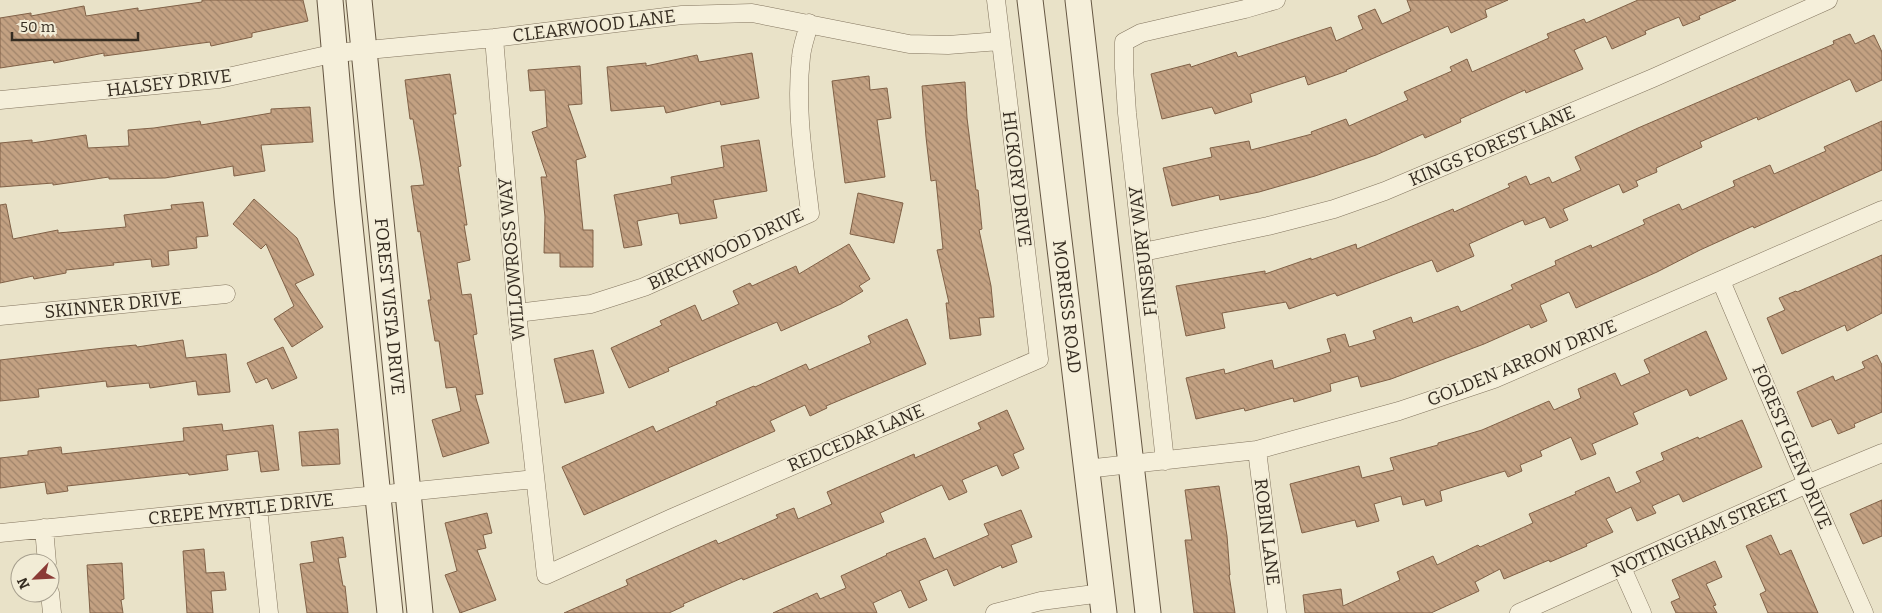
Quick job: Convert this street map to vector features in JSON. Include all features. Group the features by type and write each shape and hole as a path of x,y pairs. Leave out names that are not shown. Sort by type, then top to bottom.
{"main road":[{"name":"FOREST VISTA DRIVE","path":"330,0 347,197 390,613"},
{"name":"FOREST VISTA DRIVE","path":"359,0 420,613"},
{"name":"MORRISS ROAD","path":"1030,0 1103,603"},
{"path":"1078,0 1148,613"}],"street":[{"name":"HICKORY DRIVE","path":"996,0 1040,358"},
{"name":"FINSBURY WAY","path":"1165,461 1127,113 1124,42 1140,33 1276,0"},
{"name":"KINGS FOREST LANE","path":"1143,252 1268,226 1343,206 1385,191 1653,78 1828,0"},
{"name":"CLEARWOOD LANE","path":"336,53 494,38 682,15 752,13 908,44 948,45 1000,40"},
{"name":"BIRCHWOOD DRIVE","path":"517,313 590,304 644,287 810,213 800,123 799,86 801,54 809,23"},
{"name":"WILLOWROSS WAY","path":"494,38 517,313 546,575 672,518"},
{"name":"HALSEY DRIVE","path":"0,100 218,79 336,53"},
{"name":"GOLDEN ARROW DRIVE","path":"1086,469 1257,450 1399,411 1494,379 1882,210"},
{"name":"FOREST GLEN DRIVE","path":"1721,281 1864,613"},
{"name":"SKINNER DRIVE","path":"0,316 226,294"},
{"name":"REDCEDAR LANE","path":"672,518 1040,358"},
{"name":"ROBIN LANE","path":"1257,450 1277,613"},
{"name":"NOTTINGHAM STREET","path":"1519,613 1807,484 1882,454"},
{"name":"CREPE MYRTLE DRIVE","path":"0,532 258,508 534,479"},
{"path":"258,508 269,613"},
{"path":"44,528 46,553"},
{"path":"1622,568 1642,613"},
{"path":"995,613 1040,601 1103,603"}],"building":[{"path":"202,0 303,0 308,21 252,33 252,37 211,46 210,42 104,56 104,53 54,63 53,60 0,68 0,18 31,13 31,16 84,6 86,16 138,8 138,11 202,2"},
{"path":"1407,0 1508,0 1485,10 1487,17 1451,33 1448,26 1347,71 1308,85 1305,76 1250,94 1252,102 1215,114 1212,107 1162,119 1151,74 1190,64 1191,67 1236,52 1238,57 1331,27 1336,41 1363,29 1358,16 1375,9 1382,24 1411,11"},
{"path":"1638,0 1736,0 1699,16 1700,19 1683,26 1679,17 1645,31 1646,34 1612,49 1606,36 1574,50 1583,69 1526,93 1525,90 1460,119 1461,122 1425,138 1423,134 1376,155 1315,176 1259,192 1220,200 1219,195 1172,206 1163,168 1212,157 1210,148 1249,141 1251,150 1312,134 1311,132 1346,119 1349,126 1408,100 1404,92 1452,71 1450,67 1467,59 1472,72 1549,38 1547,34 1584,19 1586,23"},
{"path":"1850,34 1855,44 1874,35 1882,52 1882,80 1856,92 1850,79 1758,120 1757,117 1700,142 1702,147 1656,168 1657,172 1636,181 1638,186 1623,193 1619,184 1563,209 1568,220 1550,228 1545,217 1525,225 1523,220 1469,244 1474,256 1437,272 1432,260 1337,296 1335,293 1289,309 1286,302 1222,313 1225,328 1186,336 1176,286 1265,271 1265,274 1356,244 1357,249 1453,209 1454,212 1510,187 1508,184 1526,176 1530,185 1549,177 1552,183 1581,170 1575,157 1834,44 1833,41"},
{"path":"752,53 759,98 721,105 720,101 666,113 664,106 611,111 607,67 646,63 646,66 697,55 699,62"},
{"path":"580,66 582,104 568,105 586,157 576,160 583,230 593,230 593,267 560,267 560,253 544,253 545,217 541,177 547,177 532,132 547,127 545,90 530,91 528,70"},
{"path":"450,74 456,114 453,114 461,166 458,167 467,225 464,225 470,260 457,263 462,295 471,294 477,334 473,335 483,394 475,395 489,443 443,457 432,420 461,411 456,387 446,388 439,341 435,341 428,300 431,300 411,186 424,185 413,119 410,119 405,80"},
{"path":"869,76 870,90 887,88 891,118 877,120 885,177 845,183 832,81"},
{"path":"965,82 967,118 982,229 979,230 991,286 994,317 979,318 981,335 950,339 946,303 949,303 937,250 943,249 936,180 931,181 922,86"},
{"path":"310,107 313,142 261,145 265,171 234,176 233,166 165,178 109,179 109,177 53,185 53,183 0,187 0,143 32,140 32,143 86,135 88,148 129,146 128,130 200,121 201,125 271,113 271,109"},
{"path":"1882,121 1882,170 1754,228 1753,226 1576,308 1569,292 1540,305 1547,321 1531,328 1529,324 1484,344 1391,379 1361,387 1358,376 1330,384 1331,391 1294,402 1293,398 1245,411 1244,408 1196,419 1186,378 1224,369 1225,374 1272,360 1274,369 1331,352 1327,339 1345,334 1349,347 1376,339 1373,331 1411,317 1413,323 1458,306 1461,312 1513,289 1511,285 1556,265 1555,261 1591,245 1592,248 1645,224 1643,220 1679,204 1682,210 1735,186 1733,181 1770,165 1774,174 1826,151 1824,147"},
{"path":"759,140 767,191 713,200 717,218 680,224 678,213 637,221 642,245 624,248 614,195 672,184 671,177 724,167 721,146"},
{"path":"858,193 903,203 894,243 850,234"},
{"path":"254,199 297,238 314,275 295,284 323,327 292,347 274,319 294,306 266,244 261,249 233,224"},
{"path":"203,202 208,236 196,237 197,248 168,251 169,265 152,267 151,259 113,263 114,265 66,270 66,273 34,279 33,276 0,283 0,205 6,204 13,239 58,230 58,233 126,227 124,215 172,209 171,205"},
{"path":"849,244 870,279 859,286 863,291 841,304 781,331 777,322 668,368 669,371 629,388 611,348 662,325 660,321 695,305 702,321 739,304 733,291 750,283 752,286 796,266 799,274"},
{"path":"1882,255 1882,313 1847,331 1845,325 1782,354 1767,318 1785,310 1779,298"},
{"path":"907,319 926,364 826,406 827,408 810,416 805,405 770,421 775,431 584,515 562,467 653,426 656,432 717,405 716,402 806,364 809,370 871,343 868,336"},
{"path":"1706,331 1727,379 1690,396 1687,389 1633,413 1638,424 1592,444 1596,454 1581,460 1571,437 1540,451 1542,456 1520,465 1522,471 1508,477 1505,471 1440,491 1442,501 1426,506 1424,499 1403,505 1401,496 1374,504 1379,521 1357,527 1355,520 1302,533 1290,484 1359,466 1362,478 1394,470 1390,458 1438,445 1438,443 1482,430 1549,401 1554,410 1581,398 1578,389 1615,373 1621,386 1650,373 1644,360"},
{"path":"183,340 186,358 226,354 230,392 198,395 196,381 150,388 149,383 107,387 106,381 38,389 39,397 0,401 0,360 104,348 136,345 137,347"},
{"path":"283,347 297,378 272,389 267,378 256,383 247,363"},
{"path":"593,350 604,393 565,403 554,359"},
{"path":"1877,355 1882,365 1882,412 1854,424 1855,427 1838,434 1831,419 1812,427 1797,392 1833,376 1835,381 1865,368 1862,362"},
{"path":"1007,410 1024,449 1013,454 1019,468 1002,476 997,465 962,480 967,492 949,500 942,485 880,513 884,522 743,580 742,578 683,604 684,606 669,613 564,613 628,585 626,580 716,540 718,544 778,518 776,515 794,508 798,519 832,504 827,492 914,454 915,458 981,429 978,423"},
{"path":"1742,420 1762,467 1683,502 1679,494 1652,506 1656,513 1637,521 1631,507 1606,519 1613,532 1586,544 1587,546 1504,579 1500,569 1475,582 1479,591 1431,613 1305,613 1303,595 1341,589 1343,606 1400,580 1397,572 1433,556 1437,565 1478,545 1480,547 1533,523 1529,514 1576,494 1575,492 1609,477 1616,493 1641,482 1636,472 1664,460 1661,453"},
{"path":"222,424 223,431 273,425 279,470 261,472 258,451 226,455 228,470 67,486 68,491 47,494 45,482 0,488 0,458 28,455 28,451 61,447 62,454 184,441 183,428"},
{"path":"338,429 340,464 302,466 299,432"},
{"path":"1219,486 1227,536 1229,575 1235,613 1194,613 1185,540 1192,540 1185,490"},
{"path":"1882,500 1882,536 1863,544 1850,514"},
{"path":"1021,510 1032,537 1011,545 1017,562 1002,568 1001,565 954,586 947,569 919,581 927,600 909,608 901,590 873,603 877,613 773,613 817,593 820,599 846,588 841,576 925,538 934,559 989,535 984,524"},
{"path":"487,513 492,533 483,535 486,548 477,550 496,600 460,613 445,575 457,571 445,523"},
{"path":"1771,535 1780,555 1791,550 1818,613 1768,613 1760,594 1766,591 1746,546"},
{"path":"343,537 346,557 338,558 343,586 345,586 348,613 307,613 300,564 314,562 311,542"},
{"path":"204,549 206,573 224,572 226,590 211,591 213,613 187,613 183,551"},
{"path":"1715,561 1722,577 1706,584 1716,605 1713,606 1717,613 1676,613 1671,602 1680,598 1672,580"},
{"path":"122,563 124,599 121,600 123,613 90,613 87,565"}]}
